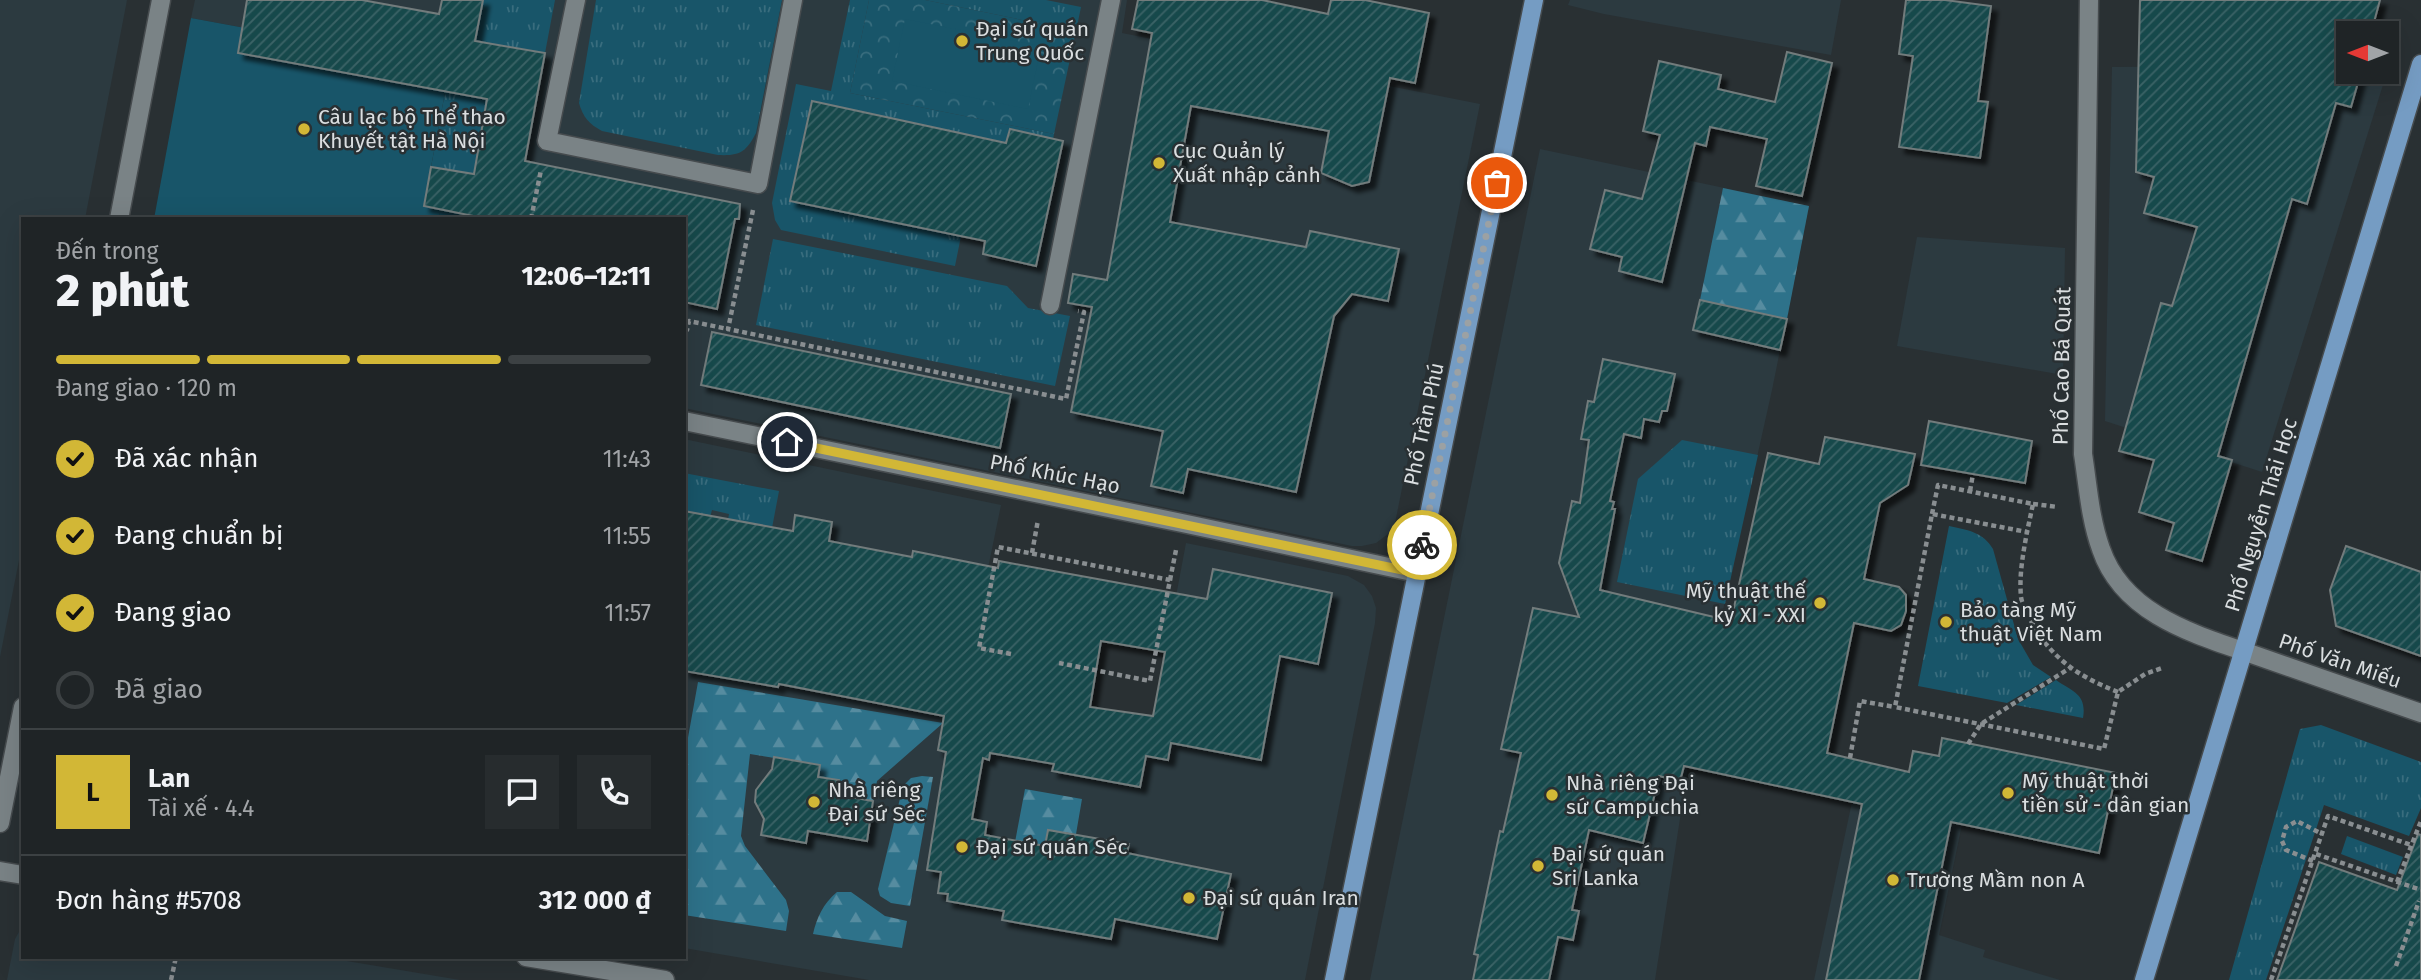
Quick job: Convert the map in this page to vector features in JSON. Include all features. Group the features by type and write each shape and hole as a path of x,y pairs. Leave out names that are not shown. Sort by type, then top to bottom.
{"main road":[{"name":"Phố Trần Phú","path":"1334,980 1534,0"},
{"name":"Phố Nguyễn Thái Học","path":"2144,980 2421,64"}],"street":[{"path":"576,0 547,141 758,184 793,0"},
{"path":"1050,305 1111,0"},
{"name":"Phố Cao Bá Quát","path":"2089,0 2083,454 2101,550 2119,586 2147,610 2193,634 2243,651"},
{"path":"119,217 160,2"},
{"name":"Phố Khúc Hạo","path":"686,421 1417,573"},
{"name":"Phố Văn Miếu","path":"2243,651 2421,713"},
{"path":"0,823 21,717"},
{"path":"0,871 21,875"},
{"path":"533,959 586,974 665,980"}],"path":[{"path":"531,217 547,141"},
{"path":"729,329 758,184"},
{"path":"686,330 689,321 1066,399 1084,312 1050,305"},
{"path":"1970,491 1973,474"},
{"path":"1895,707 1938,485 2058,507"},
{"path":"2033,504 2022,562 2021,600 2040,638 2070,668 2091,682 2118,692"},
{"path":"1932,514 2027,532"},
{"path":"1011,654 979,648 998,547 1170,580 1150,681 1059,663"},
{"path":"1968,744 1981,724 2070,668"},
{"path":"1850,758 1860,701 2104,749 2118,692 2145,674 2162,668"},
{"path":"2271,980 2328,816 2411,845"},
{"path":"2313,861 2286,850 2282,841 2286,827 2297,821 2322,834"},
{"path":"2397,882 2421,821"},
{"path":"2316,854 2397,882 2420,897 2396,966"},
{"path":"172,980 176,959"}],"shaded area":[{"path":"0,0 127,0 85,217 21,217 21,550 0,657"},
{"path":"195,0 1127,0 1122,33 1480,104 1395,523 1388,534 1376,543 1352,546 686,408 686,217 439,217 447,170 450,66 191,18"},
{"path":"1570,0 1841,0 1831,55 1604,14 1568,5"},
{"path":"2248,28 2336,56 2336,84 2383,84 2262,472 2105,421 2112,67 2242,66"},
{"path":"1540,149 1809,206 1772,390 1688,767 1655,980 1370,980"},
{"path":"1917,237 2065,248 2063,375 1897,346"},
{"path":"686,439 1001,505 970,656 955,654 943,723 1146,756 1186,543 1348,576 1364,585 1376,608 1375,623 1305,980 869,980 686,948"},
{"name":"Trường Mầm non A","path":"1852,802 1962,824 1939,935 1985,950 1983,957 2060,980 1814,980"},
{"path":"21,928 21,959 335,959 460,980 7,980 15,939"}],"green space":[{"path":"483,0 555,0 545,53 497,45 482,128 530,136 525,160 489,217 439,217 447,170 431,167 450,66 470,68"},
{"path":"596,0 782,0 756,133 749,145 742,152 718,155 602,131 590,123 579,103"},
{"path":"850,0 869,0 850,93 1054,134 1053,139 1010,129 1006,143 811,102 790,200 961,236 955,266 781,230 775,220 772,203 796,84 831,91"},
{"path":"869,0 925,0 1076,31 1054,134 850,93"},
{"path":"925,0 1046,0 1081,7 1076,31"},
{"name":"Câu lạc bộ Thể thao Khuyết tật Hà Nội","path":"191,18 450,66 431,167 447,170 439,217 154,217"},
{"path":"905,19 1041,46 1028,109 892,81"},
{"path":"1723,188 1809,206 1787,319 1700,300"},
{"path":"773,239 1007,286 1028,308 1070,316 1055,386 756,325"},
{"path":"1682,440 1758,455 1725,604 1617,582 1638,479"},
{"path":"686,473 779,491 772,528 728,520 729,514 712,510 710,517 686,511"},
{"path":"1949,526 1980,535 1989,543 2018,639 2033,665 2051,677 2007,703 1918,686"},
{"path":"2056,680 2081,699 2083,718 2016,705"},
{"path":"698,682 943,723 877,781 873,801 837,795 839,780 818,777 819,765 750,754 741,836 745,846 786,900 789,911 786,931 686,915 686,749"},
{"path":"2321,725 2421,762 2421,808 2409,836 2324,805 2266,980 2229,980 2300,729"},
{"path":"933,777 910,906 891,903 880,896 878,889 903,786 911,778"},
{"path":"1025,789 1082,799 1076,834 1048,830 1042,863 1012,858"},
{"path":"2347,836 2403,857 2396,875 2341,854"},
{"path":"837,892 851,892 885,916 907,921 902,948 813,934 821,911"}],"building":[{"path":"247,0 362,0 439,14 442,0 483,0 475,41 545,53 525,161 740,204 739,219 735,219 717,309 686,302 686,217 478,217 424,206 431,167 474,174 487,99 238,53"},
{"path":"1138,0 1262,0 1328,14 1331,0 1365,0 1429,13 1415,83 1390,78 1369,182 1352,186 1321,173 1329,131 1191,106 1170,222 1306,247 1310,231 1399,249 1388,301 1352,294 1334,316 1296,492 1188,469 1183,493 1151,486 1163,431 1071,412 1092,307 1068,303 1073,274 1107,280 1152,33 1132,29"},
{"path":"1906,0 1945,0 1991,6 1978,101 1988,102 1980,158 1899,147 1913,56 1899,54"},
{"path":"2140,0 2380,0 2374,21 2336,21 2336,84 2358,84 2351,107 2336,103 2307,204 2292,199 2218,456 2232,460 2202,561 2166,550 2174,523 2139,512 2154,460 2119,451 2161,303 2172,306 2197,227 2144,213 2154,177 2136,172"},
{"path":"1787,52 1832,63 1802,196 1756,186 1767,139 1710,127 1706,146 1695,143 1662,282 1619,271 1622,257 1590,249 1605,190 1642,199 1660,135 1643,131 1659,61 1721,75 1718,89 1775,102"},
{"path":"812,101 1006,143 1010,129 1063,141 1036,266 983,254 985,241 790,201"},
{"path":"1700,300 1787,319 1780,350 1693,330"},
{"path":"712,332 1011,394 1000,448 701,385"},
{"path":"1603,359 1675,374 1667,411 1662,411 1659,422 1644,419 1641,438 1624,434 1610,501 1614,502 1612,509 1615,509 1600,590 1731,621 1768,453 1819,464 1825,437 1915,454 1908,485 1880,503 1864,579 1899,587 1906,595 1906,611 1901,625 1891,631 1854,623 1827,753 1909,772 1913,751 1939,756 1942,738 2116,773 2099,853 1951,822 1919,980 1826,980 1862,804 1684,766 1680,781 1659,776 1643,843 1589,830 1572,910 1579,911 1573,940 1558,937 1549,980 1473,980 1478,955 1474,954 1500,831 1503,832 1521,753 1501,749 1533,608 1579,617 1559,563 1572,501 1580,503 1589,440 1581,439 1588,401 1594,402"},
{"path":"1929,421 2032,441 2025,483 1921,465"},
{"path":"686,511 793,531 795,515 832,522 829,541 912,557 913,551 998,568 999,561 1207,599 1213,569 1332,593 1318,664 1280,656 1261,760 1171,743 1168,760 1146,756 1140,787 1052,771 1054,764 990,753 989,760 983,758 972,819 987,822 985,835 1045,846 1048,830 1129,844 1127,853 1231,874 1217,939 1115,919 1111,939 1002,920 1004,911 947,901 948,894 938,893 941,872 927,870 946,752 938,750 944,716 779,684 778,687 686,671","holes":["1101,641 1165,652 1153,716 1090,707"]},
{"path":"2346,546 2421,572 2421,656 2336,626 2330,590"},
{"path":"774,757 820,765 818,777 839,780 837,795 873,801 867,841 808,831 806,843 761,835 764,819 755,802 756,790 772,769"},
{"path":"2418,834 2421,835 2421,980 2277,980 2319,862 2397,890"}],"way so far":[{"path":"1422,545 1497,183"}],"place":[{"name":"Đại sứ quán Trung Quốc","path":"962,41"},
{"name":"Câu lạc bộ Thể thao Khuyết tật Hà Nội","path":"304,129"},
{"name":"Cục Quản lý Xuất nhập cảnh","path":"1159,163"},
{"name":"Mỹ thuật thế kỷ XI - XXI","path":"1820,603"},
{"name":"Bảo tàng Mỹ thuật Việt Nam","path":"1946,622"},
{"name":"Mỹ thuật thời tiền sử - dân gian","path":"2008,793"},
{"name":"Nhà riêng Đại sứ Campuchia","path":"1552,795"},
{"name":"Nhà riêng Đại sứ Séc","path":"814,802"},
{"name":"Đại sứ quán Séc","path":"962,847"},
{"name":"Đại sứ quán Sri Lanka","path":"1538,866"},
{"name":"Trường Mầm non A","path":"1893,880"},
{"name":"Đại sứ quán Iran","path":"1189,898"}],"route":[{"path":"787,442 1417,573 1422,545"}]}
